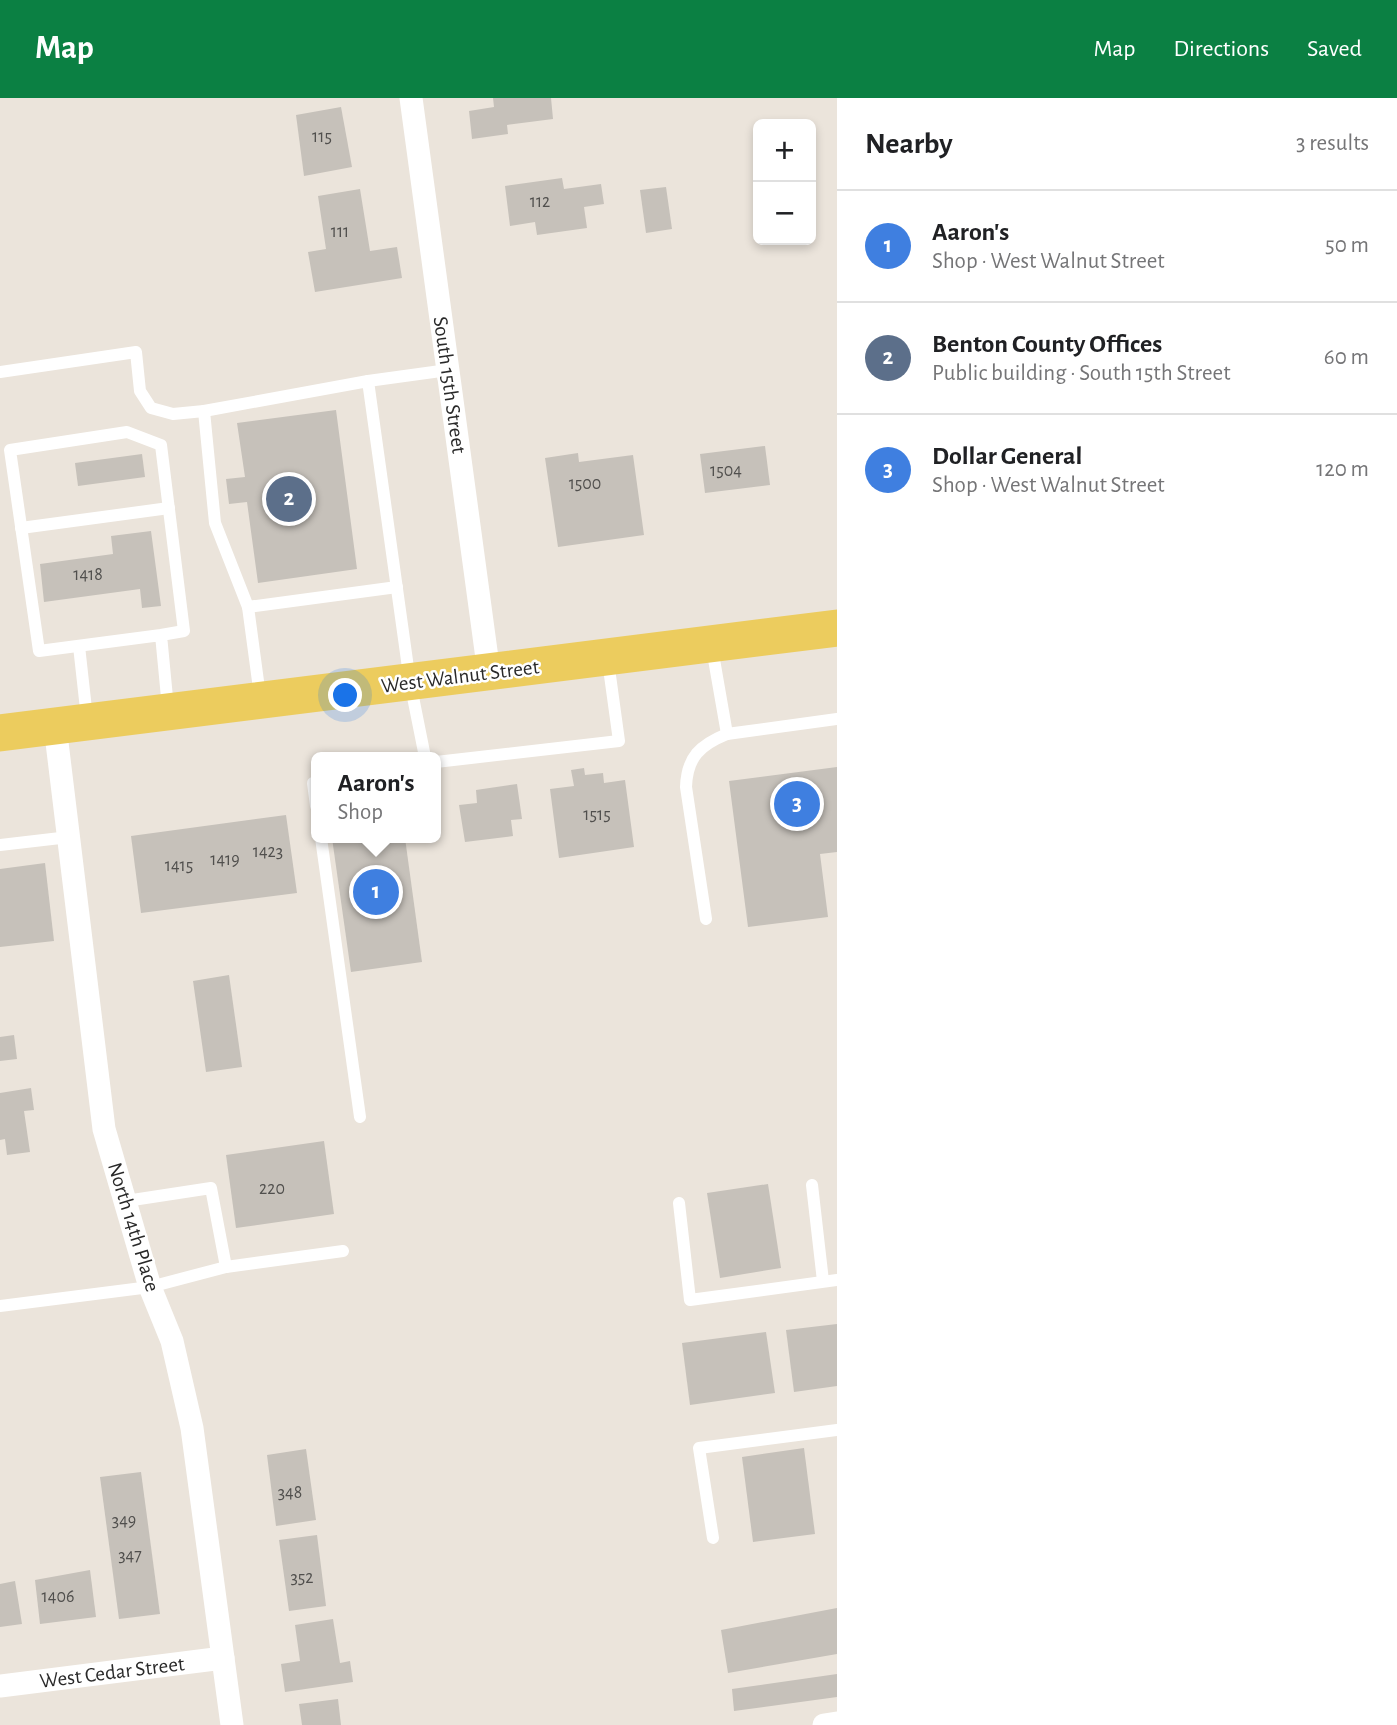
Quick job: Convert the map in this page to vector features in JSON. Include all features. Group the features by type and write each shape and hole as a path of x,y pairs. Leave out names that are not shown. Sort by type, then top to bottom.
{"main road":[{"name":"West Walnut Street","path":"0,733 837,628"}],"street":[{"name":"South 15th Street","path":"411,98 489,673"},
{"name":"North 14th Place","path":"71,724 69,837 104,1129 150,1287 172,1342 192,1428 232,1725"},
{"name":"West Cedar Street","path":"0,1686 223,1658"},
{"path":"824,1725 837,1723"}],"lane":[{"path":"0,372 136,352 140,391 151,408 173,415 448,370"},
{"path":"368,381 410,682 424,752"},
{"path":"204,411 215,523 248,607 261,701"},
{"path":"127,432 161,444 169,508 184,631 39,651 10,450 127,432"},
{"path":"21,527 169,508"},
{"path":"248,607 397,587"},
{"path":"161,635 169,712"},
{"path":"712,644 727,734"},
{"path":"71,724 79,646"},
{"path":"441,761 619,741 607,657"},
{"path":"706,919 686,787 687,769 704,743 727,734 837,719"},
{"path":"0,845 69,837"},
{"path":"322,843 360,1117"},
{"path":"812,1185 823,1282"},
{"path":"125,1201 211,1188 226,1267"},
{"path":"678,1203 690,1300 837,1280"},
{"path":"0,1306 150,1287 226,1267 343,1251"},
{"path":"713,1538 699,1448 837,1430"}],"building":[{"path":"493,98 551,98 553,119 507,125 508,134 472,139 469,111 494,107"},
{"path":"341,107 352,167 304,176 296,115"},
{"path":"562,178 564,189 601,184 604,204 584,207 587,228 537,235 535,222 510,226 505,186"},
{"path":"666,187 672,229 646,233 640,190"},
{"path":"360,189 370,251 397,247 402,278 315,292 308,252 326,249 318,196"},
{"path":"336,410 357,569 258,583 247,502 229,504 226,479 245,477 237,423"},
{"path":"765,446 770,485 705,493 700,454"},
{"path":"578,453 579,462 633,455 644,535 558,547 545,458"},
{"path":"142,454 145,477 78,486 75,463"},
{"path":"151,531 161,606 142,608 140,589 44,602 40,564 113,554 111,536"},
{"path":"837,767 837,852 820,854 828,917 748,927 729,781"},
{"path":"584,768 585,775 603,773 604,783 625,780 634,847 559,858 550,789 574,786 571,770"},
{"path":"517,784 522,819 511,820 513,836 465,842 459,805 477,803 476,790"},
{"path":"286,815 297,893 141,913 131,836"},
{"path":"333,843 406,843 422,962 351,972"},
{"path":"45,863 54,941 0,947 0,869"},
{"path":"229,975 242,1067 206,1072 193,981"},
{"path":"14,1035 17,1059 0,1061 0,1037"},
{"path":"31,1088 34,1110 24,1111 30,1152 7,1155 5,1139 0,1140 0,1093"},
{"path":"324,1141 334,1214 236,1228 226,1155"},
{"path":"768,1184 781,1268 720,1278 707,1193"},
{"path":"837,1324 837,1386 794,1392 786,1330"},
{"path":"766,1332 775,1393 690,1405 682,1343"},
{"path":"804,1448 815,1534 753,1542 742,1457"},
{"path":"306,1449 316,1520 276,1526 267,1455"},
{"path":"141,1472 160,1614 119,1619 100,1477"},
{"path":"317,1535 326,1606 289,1611 279,1540"},
{"path":"90,1570 96,1617 40,1624 35,1580"},
{"path":"15,1581 22,1624 0,1627 0,1584"},
{"path":"837,1608 837,1654 728,1673 721,1630"},
{"path":"333,1619 340,1663 350,1661 353,1682 285,1692 281,1664 300,1661 295,1625"},
{"path":"837,1674 837,1697 734,1711 732,1689"},
{"path":"338,1699 341,1725 302,1725 299,1704"}],"place":[{"name":"Benton County Offices","path":"289,499"},
{"name":"Dollar General","path":"797,804"},
{"name":"Aaron's","path":"376,892"}]}
